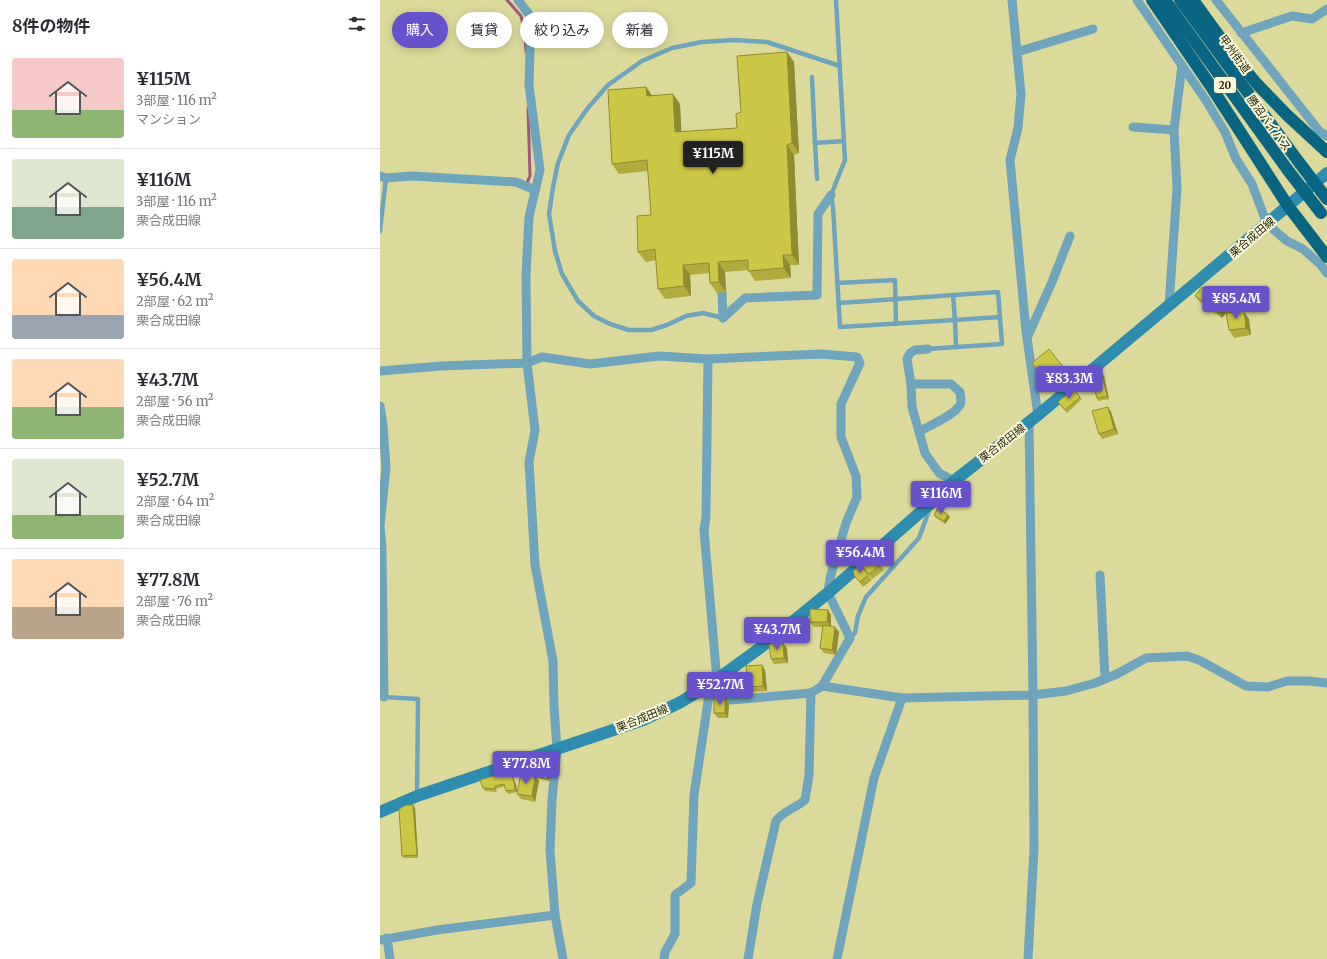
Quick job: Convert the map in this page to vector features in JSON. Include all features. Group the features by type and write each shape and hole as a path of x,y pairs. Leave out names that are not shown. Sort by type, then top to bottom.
{"highway":[{"path":"1152,0 1210,85 1288,206 1327,257"},
{"name":"勝沼バイパス","path":"1165,0 1287,169 1324,217"},
{"name":"甲州街道","path":"1180,0 1327,199"},
{"path":"1193,0 1257,84 1287,115 1327,152"}],"main road":[{"name":"栗合成田線","path":"380,812 417,796 643,720 712,687 828,593 954,481 1033,419 1327,173"}],"street":[{"path":"518,0 531,17 529,85 540,170 529,217 526,275 527,363 535,430 529,462 535,565 553,661 557,749 552,800 550,850 555,915 563,959"},
{"path":"1012,0 1021,94 1018,128 1010,160 1033,419 1034,849 1028,959"},
{"path":"1138,0 1205,99 1225,132 1236,159 1252,184 1267,224 1287,241 1303,248 1327,273"},
{"path":"1216,0 1320,132 1327,136"},
{"path":"1241,33 1292,16 1312,19 1327,9"},
{"path":"1017,52 1092,29"},
{"path":"1169,306 1177,188 1174,130 1182,65"},
{"path":"1133,127 1174,130"},
{"path":"383,177 412,176 516,182 535,190"},
{"path":"723,318 746,298 817,295 818,214 831,195"},
{"path":"1027,338 1052,282 1070,236"},
{"path":"722,293 723,318"},
{"path":"928,349 915,350 910,353 907,358 911,384 912,407 925,453 939,473 954,481"},
{"path":"380,371 440,366 527,363 542,357 590,364 659,356 708,359 821,354 856,357 860,363 841,404 841,437 856,476 857,497 846,523 830,578 828,593 850,638 822,686 812,693 731,700 712,687"},
{"path":"664,959 664,952 675,934 675,895 690,883 694,795 712,687 704,530 706,517 708,359"},
{"path":"911,384 951,384 960,392 961,401 959,407 919,432"},
{"path":"380,406 383,424 386,468 380,526 382,548 384,697"},
{"path":"1100,575 1105,679"},
{"path":"822,686 902,698 1033,695 1066,691 1095,683 1146,658 1187,656 1199,660 1246,686 1268,687 1287,681 1327,683"},
{"path":"748,959 757,904 776,820 780,815 798,806 805,800 809,775 812,693"},
{"path":"837,959 874,778 902,698"},
{"path":"390,959 383,939 437,930 555,915"}],"lane":[{"path":"836,0 844,160 831,195 840,327 1000,317"},
{"path":"723,318 703,313 686,316 667,325 651,330 629,330 610,324 594,316 578,301 562,274 558,263 549,214 558,163 569,134 587,109 608,85 642,61 672,48 702,42 733,40 767,42 840,66"},
{"path":"812,77 817,179"},
{"path":"815,143 844,141"},
{"path":"380,231 383,177"},
{"path":"838,283 895,280 896,324"},
{"path":"839,303 998,292 1002,344 928,349"},
{"path":"953,295 956,347"},
{"path":"850,638 855,633 858,616 866,597 919,538 932,502"},
{"path":"384,697 418,699 417,796"}],"building":[{"path":"787,52 792,143 787,145 792,255 783,255 784,268 748,271 748,260 718,262 719,282 710,283 709,263 683,265 684,286 658,289 655,249 638,252 637,216 651,215 647,160 612,164 608,90 646,87 647,96 673,94 675,132 737,128 736,114 741,112 737,56"},
{"path":"1202,287 1226,304 1219,313 1195,296"},
{"path":"1244,311 1246,328 1229,330 1226,313"},
{"path":"1049,349 1064,368 1050,380 1041,369 1038,371 1032,363"},
{"path":"1102,373 1107,396 1097,398 1091,375"},
{"path":"1073,389 1080,397 1065,410 1058,402"},
{"path":"1108,407 1114,429 1099,434 1092,411"},
{"path":"938,508 948,515 944,521 934,515"},
{"path":"873,556 880,565 869,574 862,566"},
{"path":"860,565 868,575 860,582 855,577 853,571"},
{"path":"810,609 828,610 827,622 810,622"},
{"path":"823,625 835,627 832,650 820,648"},
{"path":"783,643 784,658 771,659 769,644"},
{"path":"762,665 763,686 748,687 746,666"},
{"path":"732,673 736,685 723,689 719,677"},
{"path":"714,698 725,698 725,713 714,713"},
{"path":"531,761 550,766 547,779 527,774"},
{"path":"510,771 514,781 515,790 506,791 504,784 495,786 495,789 483,788 480,780"},
{"path":"521,773 535,776 532,796 517,794"},
{"path":"406,805 413,805 417,855 402,856 399,809"}],"waterway":[{"path":"507,0 521,16 525,34 526,52"},
{"path":"526,185 530,176 528,108"}]}
